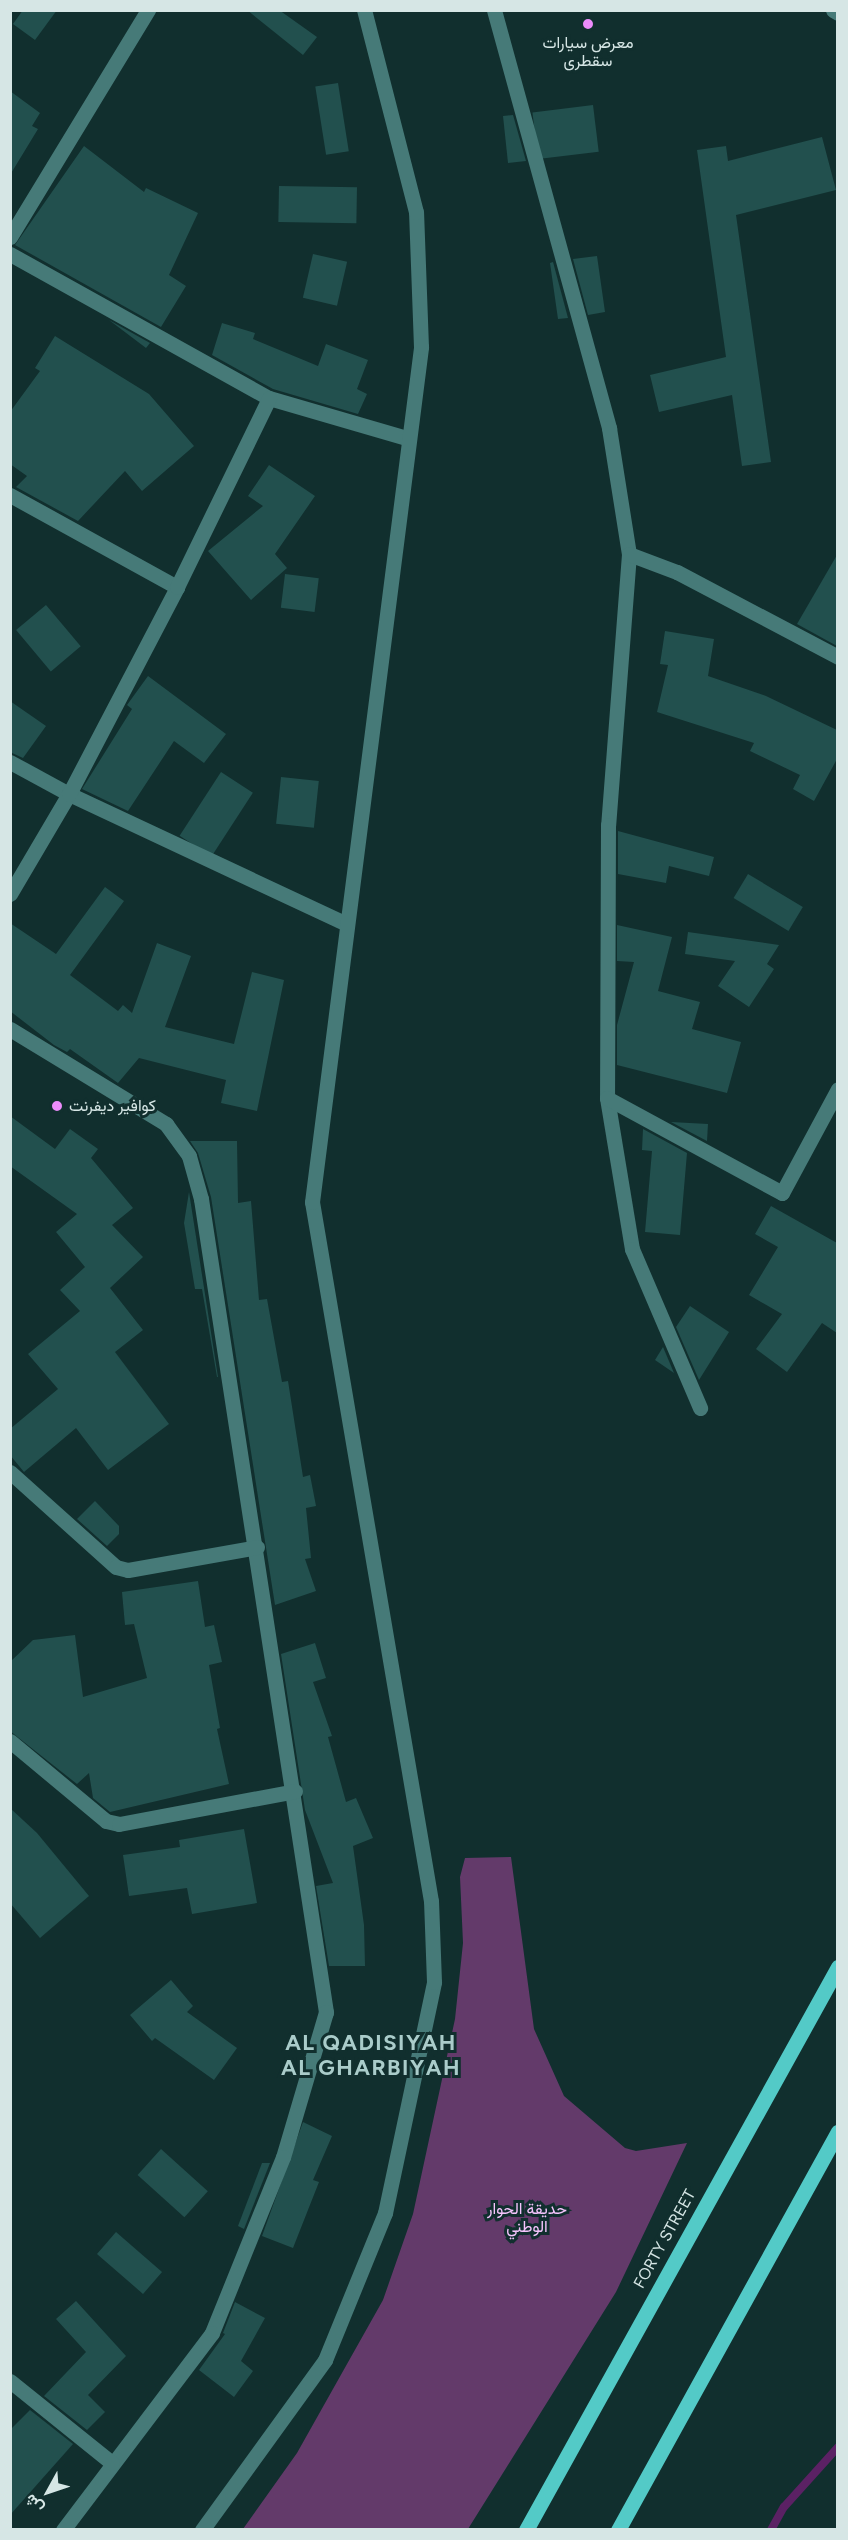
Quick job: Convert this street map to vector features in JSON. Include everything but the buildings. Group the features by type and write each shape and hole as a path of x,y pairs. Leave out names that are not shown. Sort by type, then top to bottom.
{"main road":[{"name":"FORTY STREET","path":"526,2529 837,1967"},
{"path":"618,2529 837,2132"}],"street":[{"path":"10,237 148,10"},
{"path":"202,2529 325,2360 386,2213 434,1982 432,1901 312,1202 406,438 421,347 416,212 364,10"},
{"path":"494,10 609,428 629,554 608,825 607,1098 632,1249 700,1408"},
{"path":"833,10 837,13"},
{"path":"10,254 269,398 406,438"},
{"path":"10,894 69,794 177,586 269,398"},
{"path":"10,495 177,586"},
{"path":"629,554 676,572 837,657"},
{"path":"10,762 69,794 346,924"},
{"path":"10,1029 166,1124 189,1156 201,1198 257,1547 326,2012 283,2157 212,2333 112,2463 68,2528"},
{"path":"607,1098 782,1193 837,1089"},
{"path":"10,1472 116,1567 128,1570 257,1547"},
{"path":"10,1741 106,1821 119,1824 295,1791"},
{"path":"10,2381 112,2463"}],"green space":[{"name":"حديقة الحوار الوطني","path":"511,1857 534,2029 564,2096 625,2148 636,2151 687,2143 616,2292 468,2529 243,2529 297,2453 383,2300 413,2214 455,2019 463,1943 460,1877 465,1858"}],"waterway":[{"path":"771,2530 784,2507 838,2447"}],"place":[{"name":"معرض سيارات سقطرى","path":"588,24"},
{"name":"كوافير ديفرنت","path":"57,1106"}],"district":[{"name":"AL QADISIYAH AL GHARBIYAH","path":"371,2054"}]}
